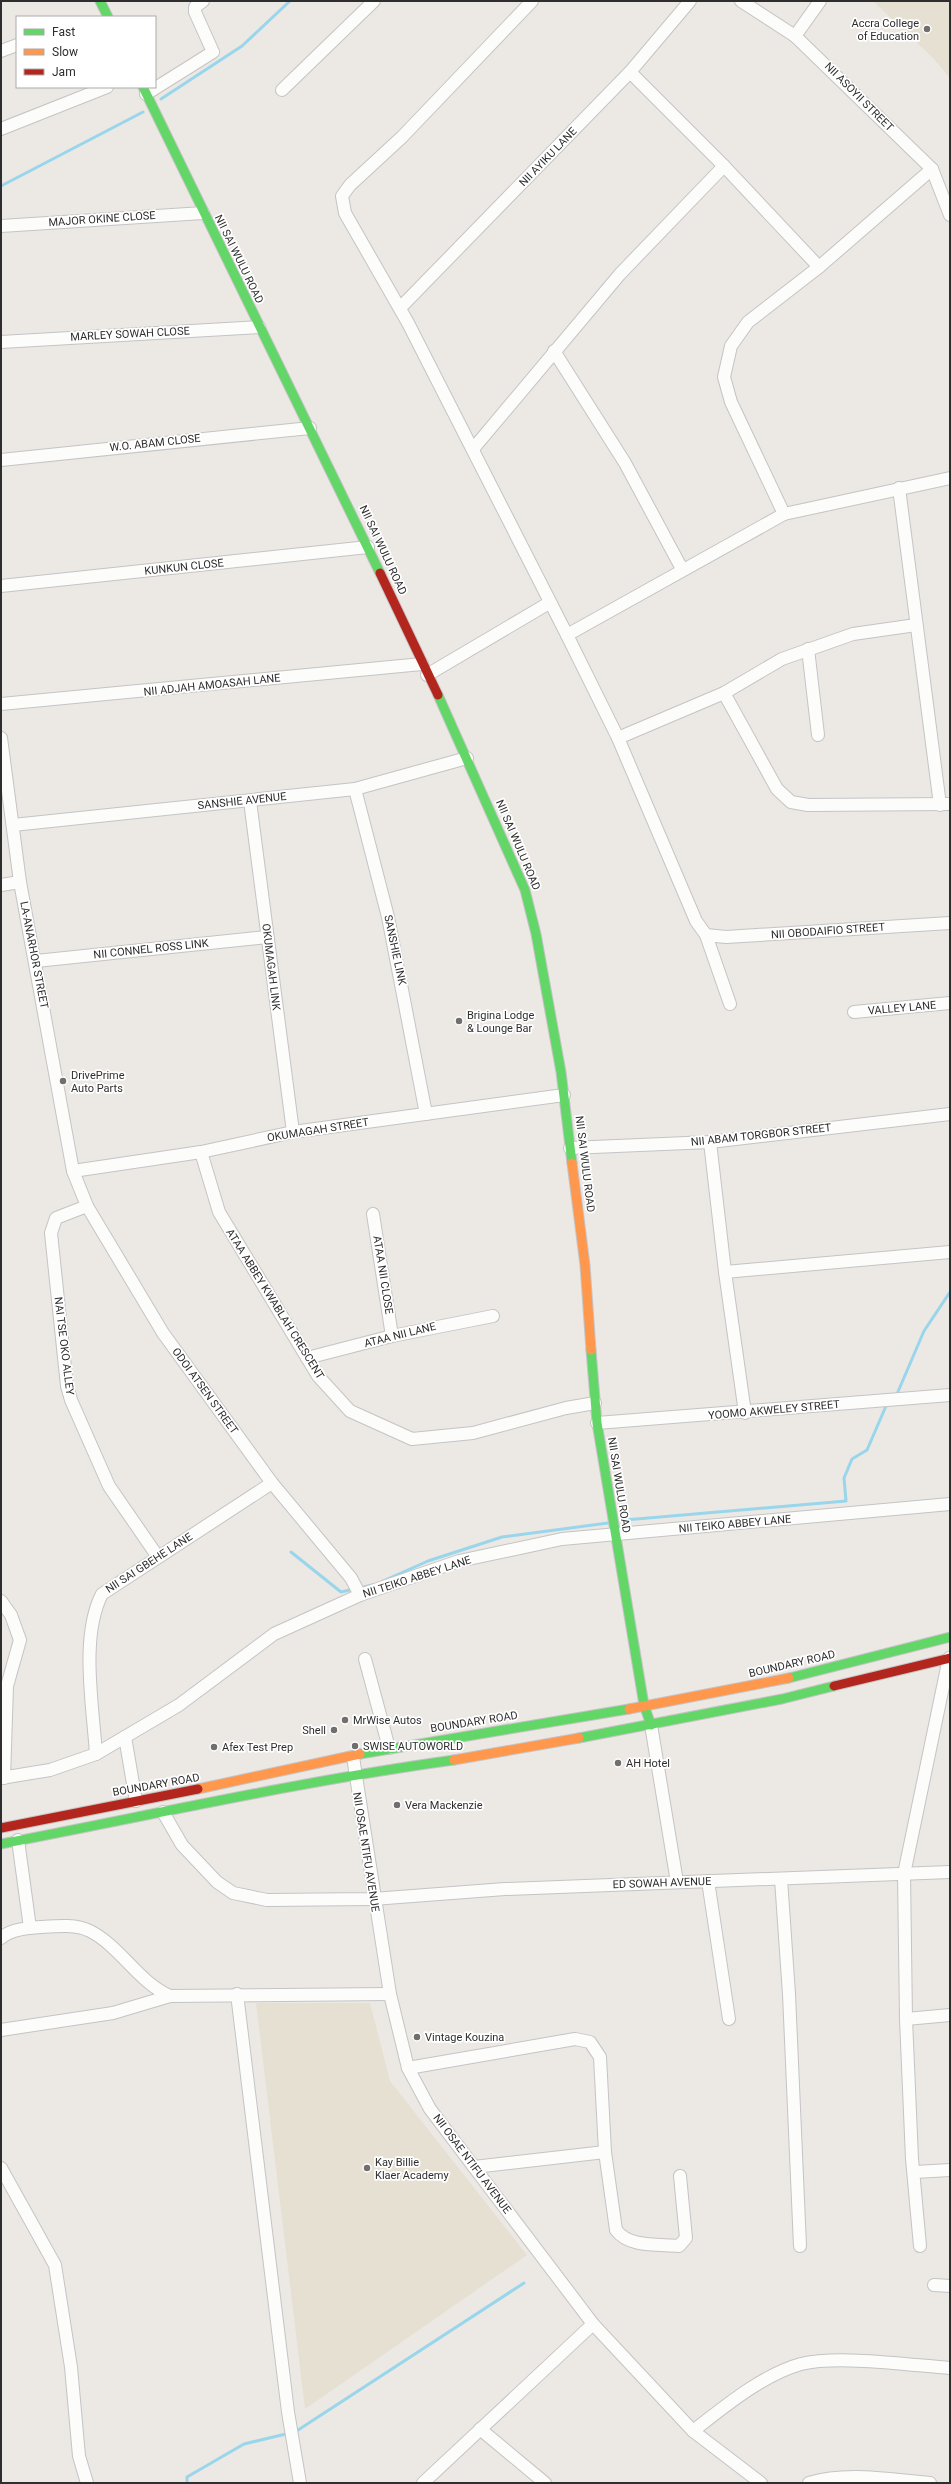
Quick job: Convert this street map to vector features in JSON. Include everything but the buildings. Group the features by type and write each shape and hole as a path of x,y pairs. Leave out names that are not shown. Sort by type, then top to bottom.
{"main road":[{"path":"100,1 104,16"},
{"name":"NII SAI WULU ROAD","path":"144,91 368,547 467,758 525,890 536,934 564,1095 585,1265 597,1423 644,1705 651,1725"},
{"name":"BOUNDARY ROAD","path":"3,1826 136,1801 353,1757 389,1748 644,1705 786,1679 950,1637"},
{"path":"1,1844 252,1796 354,1774 459,1759 651,1725 782,1699 949,1658"}],"street":[{"path":"156,85 211,55 213,48 195,12 195,6 203,1"},
{"path":"282,90 374,1"},
{"path":"532,1 402,137 350,185 342,196 345,213 400,308 473,449 618,738 696,922 706,935 730,1004"},
{"name":"NII AYIKU LANE","path":"400,308 630,72 690,1"},
{"name":"NII ASOYII STREET","path":"742,1 796,36 932,169 950,215"},
{"path":"796,36 820,1"},
{"path":"1,51 16,45"},
{"path":"630,72 724,166 819,267"},
{"path":"1,128 104,88"},
{"path":"473,449 620,274 724,166"},
{"path":"784,514 731,402 724,377 731,346 748,322 819,267 932,169"},
{"name":"MAJOR OKINE CLOSE","path":"1,226 203,213"},
{"name":"MARLEY SOWAH CLOSE","path":"1,342 259,327"},
{"path":"554,351 625,463 682,569"},
{"name":"W.O. ABAM CLOSE","path":"1,460 310,428"},
{"path":"567,635 682,569 784,514 950,478"},
{"path":"724,693 777,789 791,802 808,805 945,804 916,625 899,488"},
{"name":"KUNKUN CLOSE","path":"1,586 368,547"},
{"path":"425,669 549,603"},
{"path":"618,738 724,693 782,659 808,649 853,634 916,625"},
{"path":"808,649 818,735"},
{"name":"NII ADJAH AMOASAH LANE","path":"1,704 425,669"},
{"name":"LA-ANARHOR STREET","path":"1,738 20,882 36,961 73,1172"},
{"name":"SANSHIE AVENUE","path":"13,825 250,801 355,788 467,758"},
{"name":"SANSHIE LINK","path":"355,788 388,917 426,1114"},
{"name":"OKUMAGAH LINK","path":"250,801 293,1132"},
{"path":"1,885 20,882"},
{"name":"NII OBODAIFIO STREET","path":"706,935 726,937 950,923"},
{"name":"NII CONNEL ROSS LINK","path":"36,961 267,937"},
{"name":"VALLEY LANE","path":"854,1012 950,1003"},
{"name":"OKUMAGAH STREET","path":"73,1172 202,1152 293,1132 564,1095"},
{"name":"NII ABAM TORGBOR STREET","path":"570,1148 710,1142 950,1114"},
{"path":"710,1142 725,1272 745,1412"},
{"name":"ATAA ABBEY KWABLAH CRESCENT","path":"202,1152 219,1212 318,1376 350,1411 412,1439 473,1433 566,1408 596,1403"},
{"name":"ODOI ATSEN STREET","path":"73,1172 87,1206 163,1333 272,1483 351,1578 359,1593"},
{"name":"NAI TSE OKO ALLEY","path":"87,1206 56,1218 51,1233 67,1386 70,1400 109,1486 158,1557"},
{"name":"ATAA NII CLOSE","path":"373,1214 392,1336"},
{"path":"725,1272 950,1252"},
{"name":"ATAA NII LANE","path":"307,1358 392,1336 493,1316"},
{"name":"YOOMO AKWELEY STREET","path":"597,1423 950,1395"},
{"name":"NII SAI GBEHE LANE","path":"96,1754 91,1667 92,1622 96,1606 102,1594 272,1483"},
{"name":"NII TEIKO ABBEY LANE","path":"3,1778 50,1770 96,1754 179,1705 274,1634 359,1593 459,1561 562,1539 950,1504"},
{"path":"1,1602 11,1615 20,1640 7,1686 3,1778"},
{"path":"920,2246 915,2172 912,2159 906,2019 904,1874 949,1658"},
{"path":"365,1659 389,1748"},
{"path":"651,1725 677,1882"},
{"path":"125,1737 136,1801"},
{"name":"NII OSAE NTIFU AVENUE","path":"353,1757 354,1774 373,1899 390,1994 408,2068 430,2109 593,2324 693,2431 761,2483"},
{"name":"ED SOWAH AVENUE","path":"163,1812 182,1845 217,1882 233,1894 268,1900 373,1899 505,1888 950,1872"},
{"path":"18,1840 30,1928"},
{"path":"781,1878 790,1994 800,2246"},
{"path":"708,1881 729,2020"},
{"path":"1,1938 6,1934 30,1928 62,1926 88,1930 107,1942 150,1984 170,1996"},
{"path":"1,2030 113,2013 170,1996 237,1994 390,1994"},
{"path":"237,1994 288,2412 300,2483"},
{"path":"906,2019 950,2015"},
{"path":"408,2068 575,2039 590,2042 600,2057 605,2152 616,2230 622,2238 631,2242 679,2246 684,2243 686,2238 680,2176"},
{"path":"474,2167 605,2152"},
{"path":"1,2168 55,2265 71,2367 79,2456 87,2483"},
{"path":"915,2172 950,2170"},
{"path":"934,2286 950,2286"},
{"path":"423,2483 593,2324"},
{"path":"693,2431 751,2387 801,2364 854,2362 950,2368"},
{"path":"480,2429 545,2483"},
{"path":"810,2483 830,2478 852,2477 930,2483"}],"shaded area":[{"name":"Accra College of Education","path":"873,1 950,1 950,78 933,58"},
{"name":"Kay Billie Klaer Academy","path":"256,2003 370,2003 390,2081 527,2255 305,2409"}],"waterway":[{"path":"161,99 242,46 290,1"},
{"path":"1,186 143,112"},
{"path":"897,1394 924,1331 950,1292"},
{"path":"625,1520 846,1501 844,1478 852,1459 867,1450 886,1406"},
{"path":"383,1581 428,1561 502,1537 608,1523"},
{"path":"291,1552 341,1592 354,1589"},
{"path":"360,1588 372,1585"},
{"path":"295,2432 524,2283"},
{"path":"187,2483 187,2477 244,2444 290,2433"}],"traffic: fast":[{"path":"100,1 108,16"},
{"path":"143,88 380,573"},
{"path":"438,695 525,890 536,934 561,1072 572,1163"},
{"path":"591,1350 597,1423 644,1705 651,1725"},
{"path":"789,1678 950,1637"},
{"path":"579,1738 782,1699 834,1686"},
{"path":"360,1754 629,1709"},
{"path":"1,1844 284,1788 397,1768 454,1760"}],"traffic: slow":[{"path":"572,1163 585,1265 591,1350"},
{"path":"629,1709 789,1678"},
{"path":"454,1760 579,1738"},
{"path":"198,1789 360,1754"}],"traffic: jam":[{"path":"380,573 438,695"},
{"path":"834,1686 950,1658"},
{"path":"1,1828 198,1789"}],"place":[{"name":"Accra College of Education","path":"927,29"},
{"name":"Brigina Lodge & Lounge Bar","path":"459,1021"},
{"name":"DrivePrime Auto Parts","path":"63,1081"},
{"name":"MrWise Autos","path":"345,1720"},
{"name":"Shell","path":"334,1730"},
{"name":"SWISE AUTOWORLD","path":"355,1746"},
{"name":"Afex Test Prep","path":"214,1747"},
{"name":"AH Hotel","path":"618,1763"},
{"name":"Vera Mackenzie","path":"397,1805"},
{"name":"Vintage Kouzina","path":"417,2037"},
{"name":"Kay Billie Klaer Academy","path":"367,2168"}]}
